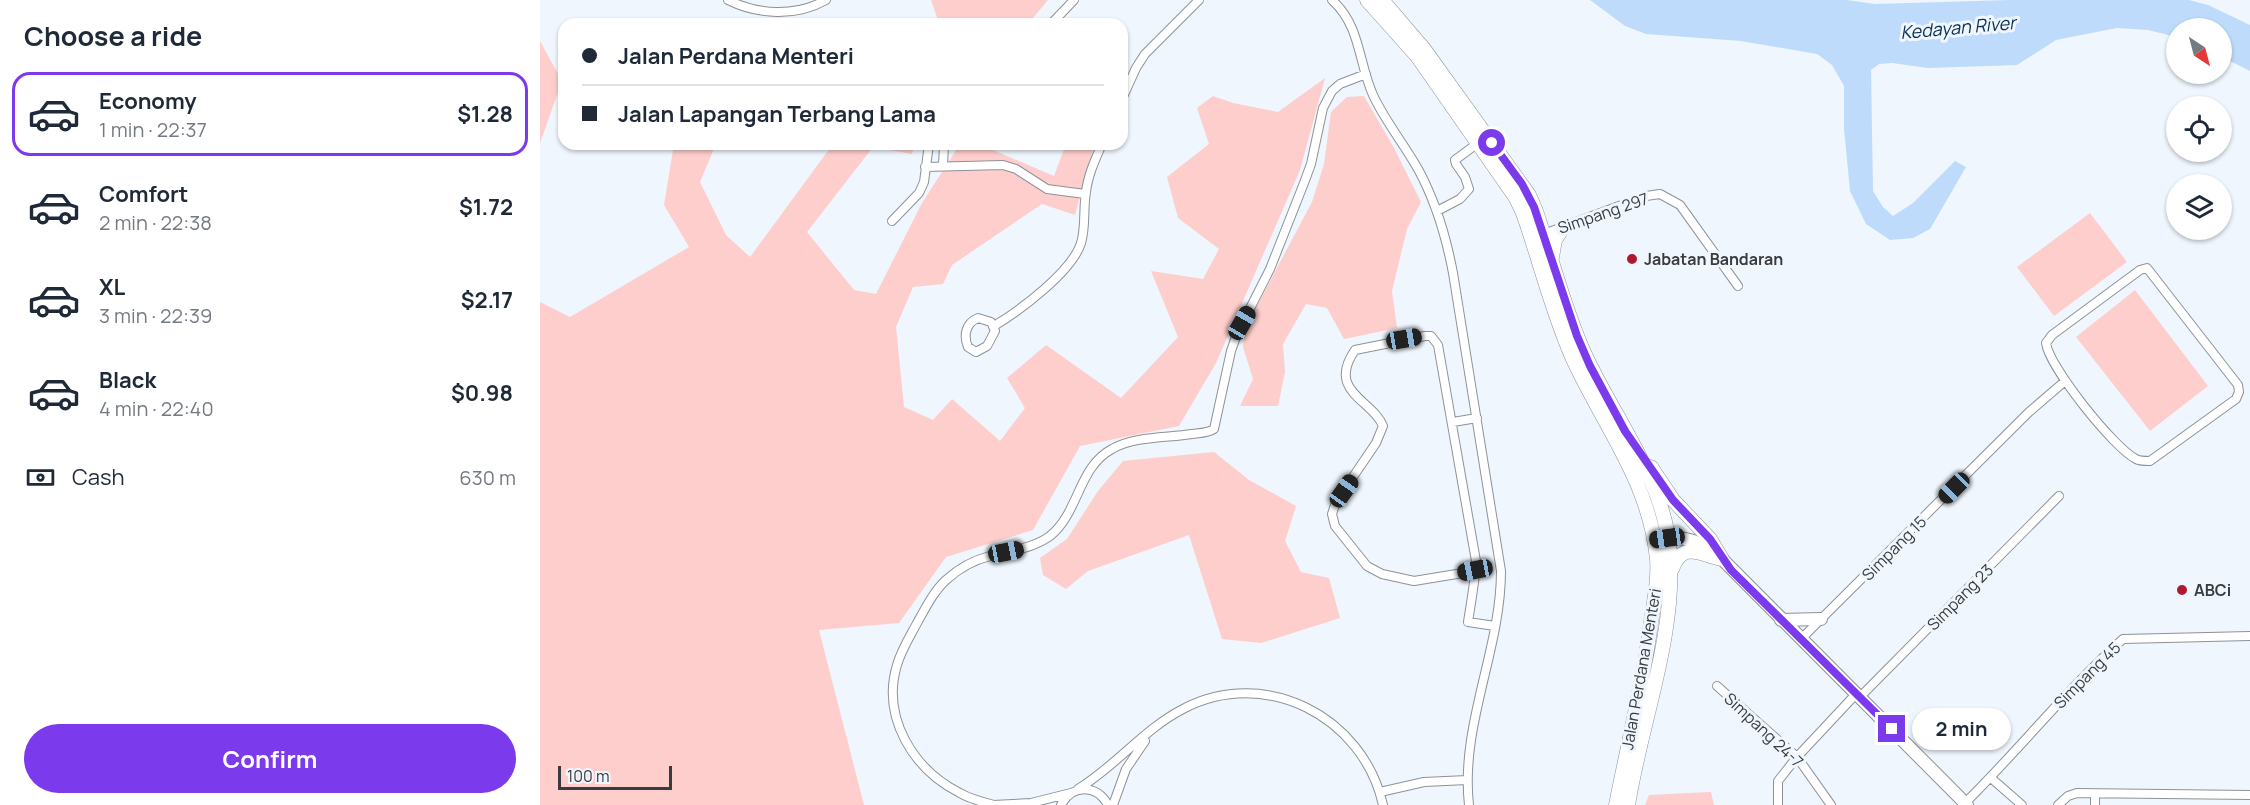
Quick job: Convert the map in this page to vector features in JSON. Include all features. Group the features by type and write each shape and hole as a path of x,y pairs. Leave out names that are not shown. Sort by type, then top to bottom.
{"main road":[{"name":"Jalan Perdana Menteri","path":"1367,0 1406,41 1516,198 1551,258 1580,343 1656,493 1661,539 1657,579 1649,637 1616,805"},
{"name":"Jalan Perdana Menteri","path":"1382,0 1438,67 1522,184 1536,210 1538,236 1568,348 1629,463 1661,539 1671,573 1662,649 1628,805"},
{"path":"1536,210 1551,223 1564,226 1555,240 1551,258"},
{"path":"1625,431 1673,500 1710,539 1722,559"},
{"path":"1671,573 1675,561 1684,553 1694,551 1722,559"}],"street":[{"path":"728,0 763,12 787,12 808,8 826,0"},
{"path":"1057,18 1074,0"},
{"path":"1128,86 1145,54 1199,0"},
{"path":"1332,0 1343,9 1350,20 1379,108 1418,170 1437,210 1453,273 1501,571 1500,603 1469,749 1467,780 1469,805"},
{"path":"1159,724 1126,769 1111,805 1096,791 1087,789 1031,803 993,805 962,795 937,778 925,768 903,737 894,704 893,686 896,667 904,646 935,592 958,570 987,556 1022,549 1050,536 1070,512 1088,473 1097,460 1112,449 1129,442 1214,429 1236,334 1270,269 1304,183 1311,164 1323,108 1332,92 1340,84 1366,74"},
{"path":"1437,210 1460,199 1468,189 1468,183 1455,164 1455,160 1478,143"},
{"path":"892,221 920,193 924,182 928,150"},
{"path":"943,165 944,150"},
{"path":"994,326 1028,303 1064,270 1076,255 1082,243 1086,194 1092,167 1099,150"},
{"path":"925,167 1003,165 1016,169 1047,189 1086,194"},
{"name":"Simpang 297","path":"1538,236 1646,196 1660,194 1680,205 1738,286"},
{"path":"2147,268 2238,385 2239,392 2236,399 2150,461 2137,460 2110,436 2064,382 2046,343 2052,335 2140,270 2147,268"},
{"path":"1475,570 1414,581 1382,574 1367,566 1335,526 1332,514 1336,502 1376,443 1383,426 1381,420 1355,396 1347,382 1349,361 1355,350 1425,336 1431,336 1438,345 1473,539 1475,570 1468,622 1495,626"},
{"name":"Simpang 15","path":"1801,639 2029,412 2064,382"},
{"path":"1453,422 1477,418"},
{"name":"Simpang 23","path":"1778,805 1778,781 1797,757 2059,496"},
{"path":"1661,539 1688,538 1703,544 1722,559 1966,804"},
{"path":"1781,620 1821,619"},
{"name":"Simpang 45","path":"1966,804 2051,711 2123,639 2250,636"},
{"name":"Simpang 24-7","path":"1717,686 1797,757 1831,805"},
{"path":"1061,805 1074,791 1113,765 1159,724 1185,708 1214,697 1251,693 1277,696 1301,705 1332,723 1361,755 1380,792 1383,805"},
{"path":"1991,778 2022,805"},
{"path":"1380,792 1424,783 1467,780"},
{"path":"2058,805 2068,796 2077,793 2250,795"},
{"path":"2095,794 2096,805"}],"shaded area":[{"path":"931,0 1048,0 1033,18 937,18"},
{"path":"540,41 558,74 558,92 540,143"},
{"path":"1325,78 1300,170 1216,363 1179,426 1080,446 1033,530 946,557 899,623 819,630 864,805 540,805 540,302 570,317 689,247 664,205 673,150 713,150 700,182 726,235 750,257 829,150 871,150 807,232 854,290 876,294 922,203 956,150 993,150 1054,176 1064,150 1093,150 1075,215 1042,204 952,265 943,284 913,287 896,327 904,407 933,420 952,399 1000,441 1025,408 1007,378 1046,345 1121,398 1178,337 1151,271 1203,279 1219,249 1178,218 1167,177 1209,144 1197,108 1213,96 1233,103 1278,112"},
{"path":"1364,96 1421,202 1407,229 1392,291 1397,328 1344,339 1327,308 1306,304 1283,344 1285,372 1278,406 1240,406 1253,379 1243,347 1245,328 1312,202 1324,164 1331,112 1347,97"},
{"path":"890,150 913,150 912,154"},
{"path":"2090,213 2127,262 2054,316 2017,267"},
{"path":"2135,290 2208,386 2150,431 2076,337"},
{"path":"1214,452 1249,480 1296,506 1285,541 1301,572 1329,578 1340,618 1261,643 1222,639 1189,535 1088,571 1066,589 1043,575 1040,558 1067,539 1098,491 1123,461"},
{"path":"1711,792 1714,805 1645,805 1649,795"}],"water":[{"name":"Kedayan River","path":"1590,0 1847,0 1875,4 2010,0 2189,0 2208,5 2250,25 2250,71 2232,62 2232,18 2166,18 2166,34 2148,30 2117,28 2056,40 2017,65 1928,68 1892,63 1879,64 1871,70 1873,191 1883,207 1893,216 1913,203 1955,161 1966,167 1930,229 1913,238 1890,240 1866,224 1850,191 1844,129 1844,86 1832,65 1817,54 1741,41 1646,34 1625,26"}],"place":[{"name":"Jabatan Bandaran","path":"1632,259"},
{"name":"ABCi","path":"2182,590"}],"route":[{"path":"1492,143 1529,195 1572,324 1590,366 1625,431 1673,500 1710,539 1731,570 1892,729"}]}
